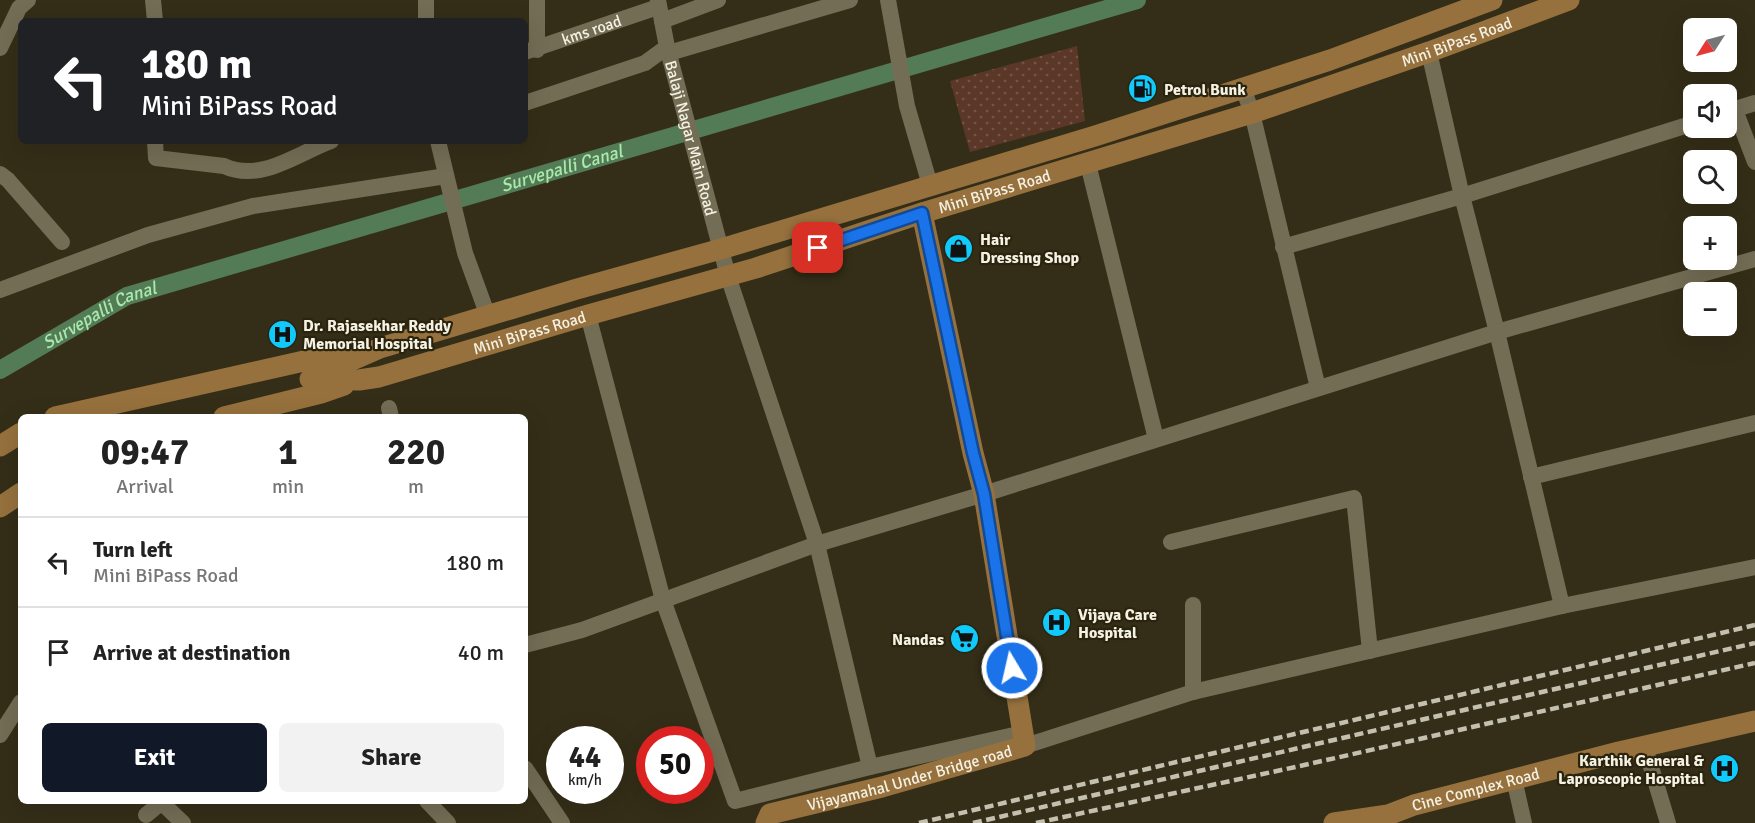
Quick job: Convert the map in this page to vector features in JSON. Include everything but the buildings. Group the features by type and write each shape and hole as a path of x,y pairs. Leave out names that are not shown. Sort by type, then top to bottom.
{"main road":[{"path":"68,414 304,361 356,358 380,348 721,249 1095,136 1329,60 1492,0"},
{"name":"Mini BiPass Road","path":"356,358 310,379 359,380 379,377 728,276 922,213 1252,113 1429,52 1569,0"},
{"path":"922,213 973,453 984,494 1024,740"},
{"path":"236,414 321,393 359,380"},
{"path":"0,446 18,435"},
{"path":"0,507 18,495"},
{"name":"Cine Complex Road","path":"1334,823 1389,819 1414,805 1755,721"},
{"name":"Vijayamahal Under Bridge road","path":"766,823 770,814 882,787 1024,740"}],"street":[{"path":"153,0 155,18"},
{"path":"426,0 426,18"},
{"path":"531,51 537,0"},
{"name":"kms road","path":"531,51 659,9 718,0"},
{"path":"528,102 645,63 668,50 850,0"},
{"path":"888,0 907,106 930,185"},
{"path":"0,48 19,3"},
{"name":"Balaji Nagar Main Road","path":"659,9 700,177 728,276 817,544 870,767"},
{"path":"1429,52 1562,606"},
{"path":"1243,88 1252,113 1318,388"},
{"path":"1737,109 1755,103"},
{"path":"1737,124 1755,162"},
{"path":"1283,248 1462,196 1683,126"},
{"path":"155,144 156,158 244,170 267,170 325,144"},
{"path":"439,144 465,253 488,316"},
{"path":"1088,164 1156,439"},
{"path":"0,174 8,180 62,242"},
{"path":"0,290 148,236 253,206 446,176"},
{"path":"528,644 582,630 817,544 984,494 1497,332 1755,259"},
{"path":"588,315 663,600 735,801 870,767 1024,740 1193,692 1562,606 1755,567"},
{"path":"1531,477 1755,423"},
{"path":"1171,542 1354,498 1370,651"},
{"path":"1193,604 1193,692"},
{"path":"0,735 18,707"},
{"path":"1645,747 1668,823"},
{"path":"528,772 562,823"},
{"path":"1514,779 1524,823"},
{"path":"146,815 158,804"},
{"path":"164,804 183,823"},
{"path":"430,804 448,823"}],"shaded area":[{"path":"1077,46 1085,121 970,152 950,81"}],"waterway":[{"name":"Survepalli Canal","path":"0,370 127,296 1137,0"}],"railway":[{"path":"919,823 1755,625"},
{"path":"973,823 1755,643"},
{"path":"1036,823 1755,663"}],"place":[{"name":"Petrol Bunk","path":"1143,89"},
{"name":"Hair Dressing Shop","path":"959,248"},
{"name":"Dr. Rajasekhar Reddy Memorial Hospital","path":"282,334"},
{"name":"Vijaya Care Hospital","path":"1057,623"},
{"name":"Nandas","path":"965,639"},
{"name":"Karthik General & Laproscopic Hospital","path":"1725,769"}],"route":[{"path":"818,248 922,213 973,453 984,494 1012,668"}]}
